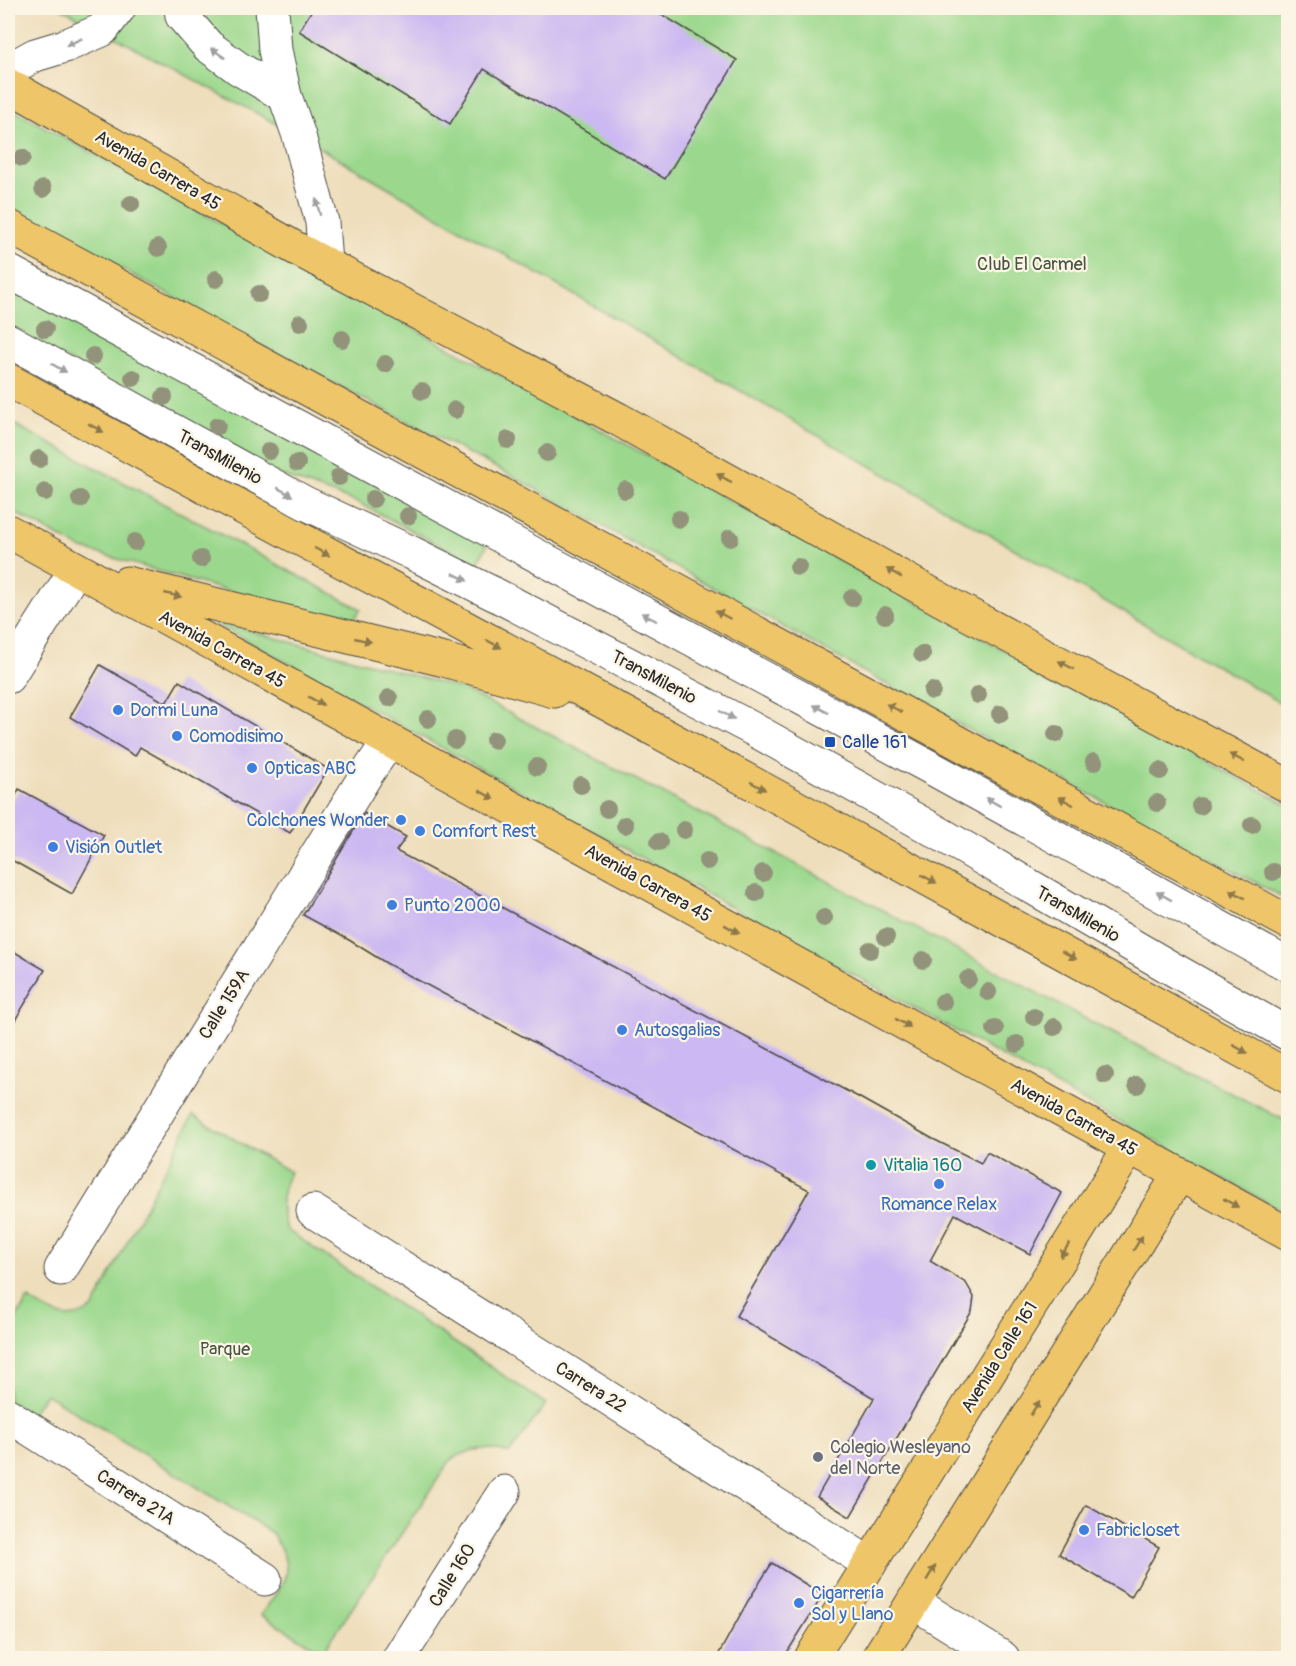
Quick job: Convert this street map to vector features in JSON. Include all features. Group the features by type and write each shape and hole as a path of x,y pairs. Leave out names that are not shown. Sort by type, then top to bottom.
{"main road":[{"name":"Avenida Carrera 45","path":"8,85 325,264 618,419 953,606 1288,786"},
{"path":"8,226 1288,921"},
{"path":"8,380 1288,1076"},
{"name":"Avenida Carrera 45","path":"8,531 1288,1234"},
{"path":"76,569 156,591 444,660 614,708"},
{"name":"Avenida Calle 161","path":"811,1659 1130,1147"},
{"path":"878,1659 1179,1175"}],"street":[{"path":"8,70 35,55 65,46 102,30 119,8"},
{"path":"181,8 182,16 208,46 238,68 285,96"},
{"path":"272,8 274,50 285,96 300,136 322,222 325,264"},
{"path":"8,271 937,771 1288,965"},
{"name":"TransMilenio","path":"8,340 305,503 498,596 751,728 1288,1034"},
{"path":"8,677 76,569"},
{"name":"Calle 159A","path":"60,1269 388,741"},
{"name":"Carrera 22","path":"313,1211 870,1564"},
{"name":"Carrera 21A","path":"8,1415 265,1579"},
{"name":"Calle 160","path":"399,1659 504,1492"},
{"path":"914,1602 1003,1659"}],"green space":[{"name":"Club El Carmel","path":"61,8 1288,8 1288,707 299,136"},
{"path":"8,107 1288,805 1288,900 927,707 516,478 258,344 8,206"},
{"path":"8,284 487,545 477,565 359,503 269,471 8,327"},
{"path":"8,421 361,609 352,622 210,586 80,548 8,509"},
{"path":"210,620 463,689 1101,1027 1288,1122 1288,1214"},
{"name":"Parque","path":"193,1115 290,1172 284,1186 282,1201 282,1215 287,1230 546,1404 510,1453 480,1449 451,1459 323,1652 261,1615 285,1576 285,1558 272,1533 46,1394 31,1414 8,1401 8,1332 28,1299 52,1313 67,1317 93,1308"}],"building":[{"path":"313,8 651,8 737,60 665,179 484,69 450,124 299,31"},
{"path":"100,665 166,703 179,681 328,769 290,833 140,747 135,756 70,717"},
{"name":"Visión Outlet","path":"19,789 104,835 72,894 8,858 8,810"},
{"path":"364,813 406,837 396,851 933,1139 981,1163 987,1152 1062,1193 1030,1254 955,1214 930,1261 966,1283 974,1297 972,1311 850,1517 817,1497 874,1398 736,1316 809,1190 386,963 303,915"},
{"path":"8,948 45,970 8,1032"},
{"path":"1086,1505 1159,1547 1131,1597 1059,1554"},
{"path":"772,1563 823,1595 783,1659 716,1659 748,1601"}],"place":[{"name":"Dormi Luna","path":"118,710"},
{"name":"Comodisimo","path":"177,736"},
{"name":"Calle 161","path":"830,742"},
{"name":"Opticas ABC","path":"252,768"},
{"name":"Colchones Wonder","path":"401,820"},
{"name":"Comfort Rest","path":"420,831"},
{"name":"Visión Outlet","path":"53,847"},
{"name":"Punto 2000","path":"392,905"},
{"name":"Autosgalias","path":"622,1030"},
{"name":"Vitalia 160","path":"871,1165"},
{"name":"Romance Relax","path":"939,1184"},
{"name":"Colegio Wesleyano del Norte","path":"818,1457"},
{"name":"Fabricloset","path":"1084,1530"},
{"name":"Cigarrería Sol y Llano","path":"799,1603"}]}
